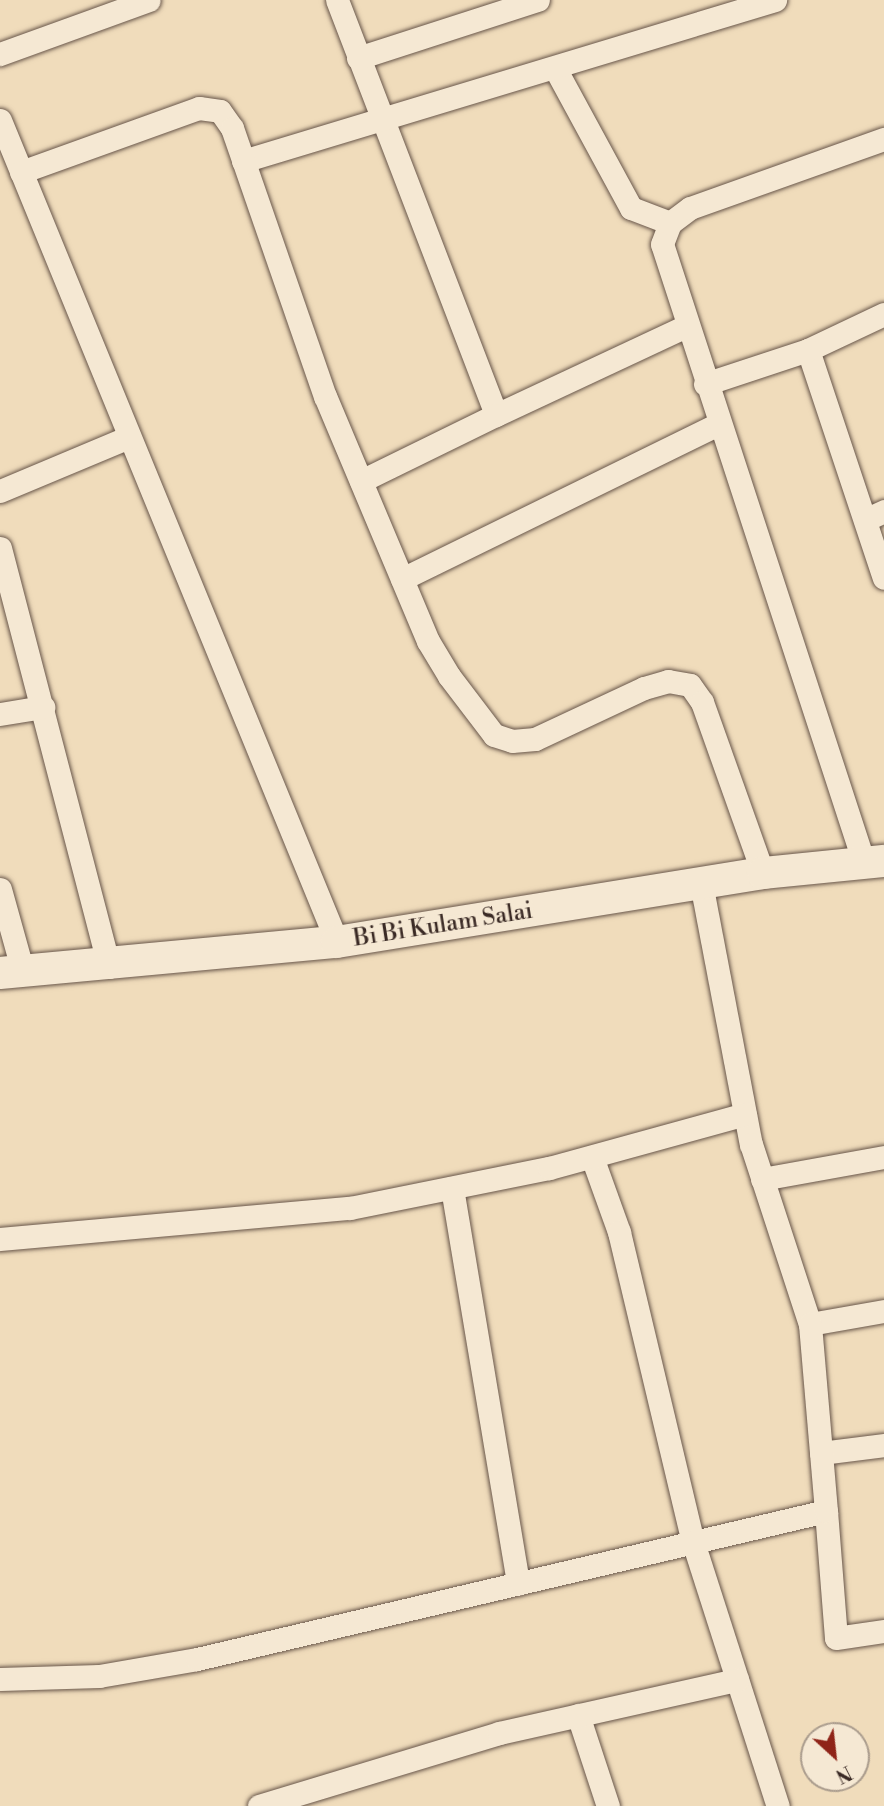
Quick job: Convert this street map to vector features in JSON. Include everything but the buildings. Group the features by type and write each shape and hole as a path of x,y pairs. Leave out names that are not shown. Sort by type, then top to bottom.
{"street":[{"path":"0,54 149,0"},
{"path":"337,0 381,124 496,415"},
{"path":"358,58 538,0"},
{"path":"243,161 381,124 513,79 556,71 775,0"},
{"path":"556,71 631,208 670,223"},
{"path":"21,172 199,108 220,111 243,161 361,481 428,641 494,735 512,741 535,739 644,688 668,681 690,685 702,702 763,873"},
{"path":"0,120 337,942"},
{"path":"874,862 663,260 670,223 690,208 884,139"},
{"path":"705,384 808,350 884,314"},
{"path":"361,481 686,326"},
{"path":"808,350 874,516 884,578"},
{"path":"402,579 719,424"},
{"path":"0,491 129,437"},
{"path":"0,548 109,967"},
{"path":"0,714 43,707"},
{"name":"Bi Bi Kulam Salai","path":"12,972 109,967 337,942 763,873 874,862"},
{"path":"701,883 745,1114 762,1179 810,1324 836,1638 884,1632"},
{"path":"0,889 12,972"},
{"path":"0,1239 350,1208 592,1157 745,1114"},
{"path":"592,1157 619,1232 693,1542 778,1806"},
{"path":"762,1179 884,1157"},
{"path":"453,1188 518,1584"},
{"path":"810,1324 884,1311"},
{"path":"821,1454 884,1445"},
{"path":"0,1679 99,1676 197,1659 826,1510"},
{"path":"259,1806 499,1733 737,1680"},
{"path":"578,1715 608,1806"}]}
